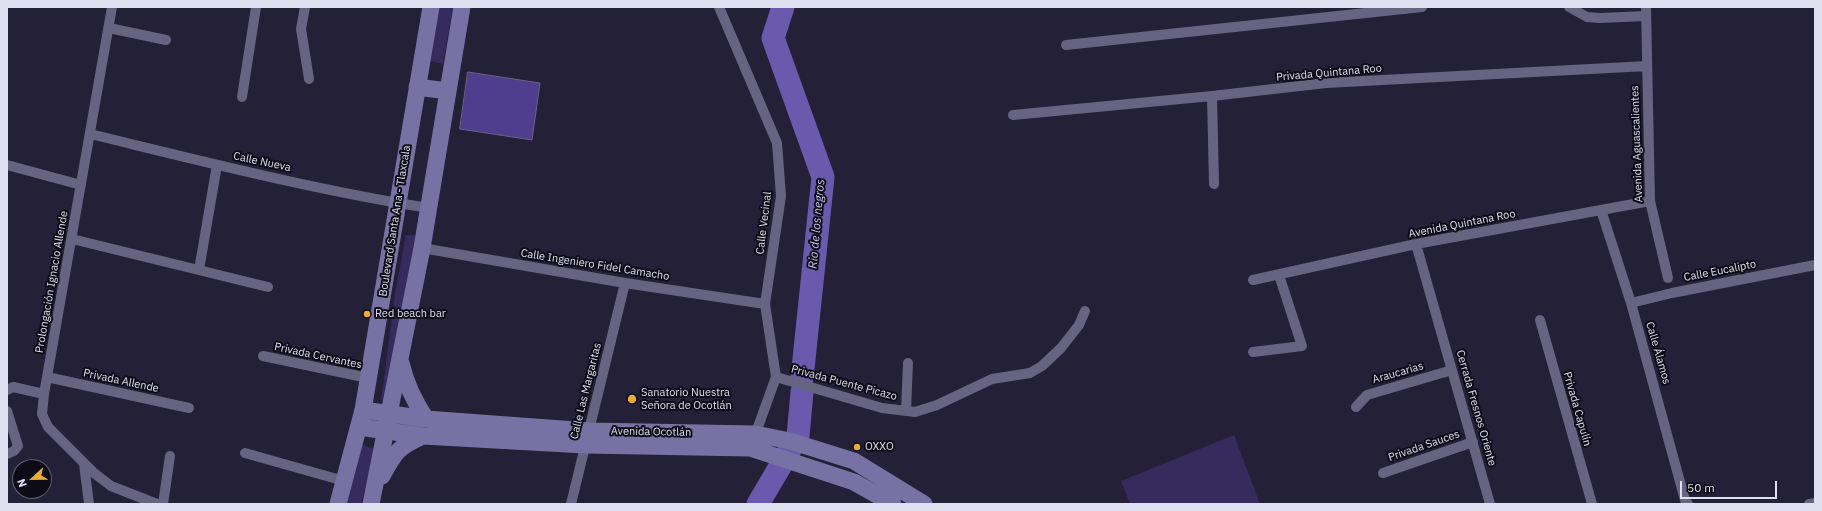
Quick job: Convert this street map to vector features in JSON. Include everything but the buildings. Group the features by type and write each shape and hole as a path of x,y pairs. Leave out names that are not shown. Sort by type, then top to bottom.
{"main road":[{"name":"Boulevard Santa Ana - Tlaxcala","path":"338,504 363,410 431,7"},
{"path":"373,497 387,422 401,361 422,248 462,7"},
{"path":"417,87 448,91"},
{"path":"401,361 405,382 414,402 426,419"},
{"name":"Avenida Ocotlán","path":"363,410 387,422 424,436 753,441 782,439 854,461 924,504"},
{"name":"Avenida Ocotlán","path":"359,427 387,422 426,419 587,438"},
{"path":"373,497 395,453 405,444 424,436"},
{"name":"Avenida Ocotlán","path":"753,441 775,456 854,482 893,504"}],"street":[{"name":"Prolongación Ignacio Allende","path":"112,7 44,394 42,414 48,427 84,464 111,486 151,503"},
{"path":"242,97 256,7"},
{"path":"305,7 301,29 309,79"},
{"name":"Calle Vecinal","path":"718,7 777,143 781,196 765,304 776,377 753,441"},
{"path":"1066,45 1422,7"},
{"path":"1569,7 1587,17 1600,18 1646,11"},
{"name":"Avenida Aguascalientes","path":"1646,11 1650,201 1668,278"},
{"path":"109,28 166,40"},
{"name":"Privada Quintana Roo","path":"1013,114 1326,84 1647,66"},
{"path":"1212,96 1214,184"},
{"name":"Calle Nueva","path":"90,134 217,165 398,203 429,208"},
{"path":"7,165 81,184"},
{"path":"199,270 217,165"},
{"name":"Avenida Quintana Roo","path":"1253,280 1416,244 1650,201"},
{"name":"Calle Álamos","path":"1602,210 1631,303 1685,500 1688,504"},
{"path":"72,239 268,287"},
{"name":"Cerrada Fresnos Oriente","path":"1416,244 1490,504"},
{"name":"Calle Ingeniero Fidel Camacho","path":"422,248 625,283 765,304"},
{"name":"Calle Eucalipto","path":"1631,303 1672,293 1815,265"},
{"path":"1253,352 1302,346 1279,275"},
{"name":"Calle Las Margaritas","path":"571,504 625,283"},
{"name":"Privada Puente Picazo","path":"776,377 882,408 915,412 937,405 992,379 1030,372 1042,366 1061,348 1080,325 1085,311"},
{"name":"Privada Capulín","path":"1540,320 1592,504"},
{"name":"Privada Cervantes","path":"263,356 368,378"},
{"name":"Privada Puente Picazo","path":"906,411 908,363"},
{"name":"Araucarias","path":"1356,407 1367,395 1452,370"},
{"name":"Privada Allende","path":"47,377 188,408"},
{"path":"7,390 13,387 44,394"},
{"path":"7,410 18,446 14,451 7,454"},
{"name":"Privada Sauces","path":"1383,473 1473,442"},
{"path":"245,453 344,481"},
{"path":"163,504 170,456"},
{"path":"84,464 89,504"},
{"path":"1809,504 1815,503"}],"shaded area":[{"path":"439,7 453,7 443,64 430,61"},
{"path":"406,235 416,235 384,401 381,399 396,288"},
{"path":"1234,435 1260,504 1130,504 1121,481"},
{"path":"359,444 375,449 361,504 346,504"}],"waterway":[{"name":"Rio de los negros","path":"783,7 773,38 823,177 802,378"},
{"name":"Rio de los negros","path":"758,504 798,436 802,392"}],"place":[{"name":"Red beach bar","path":"367,314"},
{"name":"Sanatorio Nuestra Señora de Ocotlán","path":"632,399"},
{"name":"OXXO","path":"857,447"}]}
